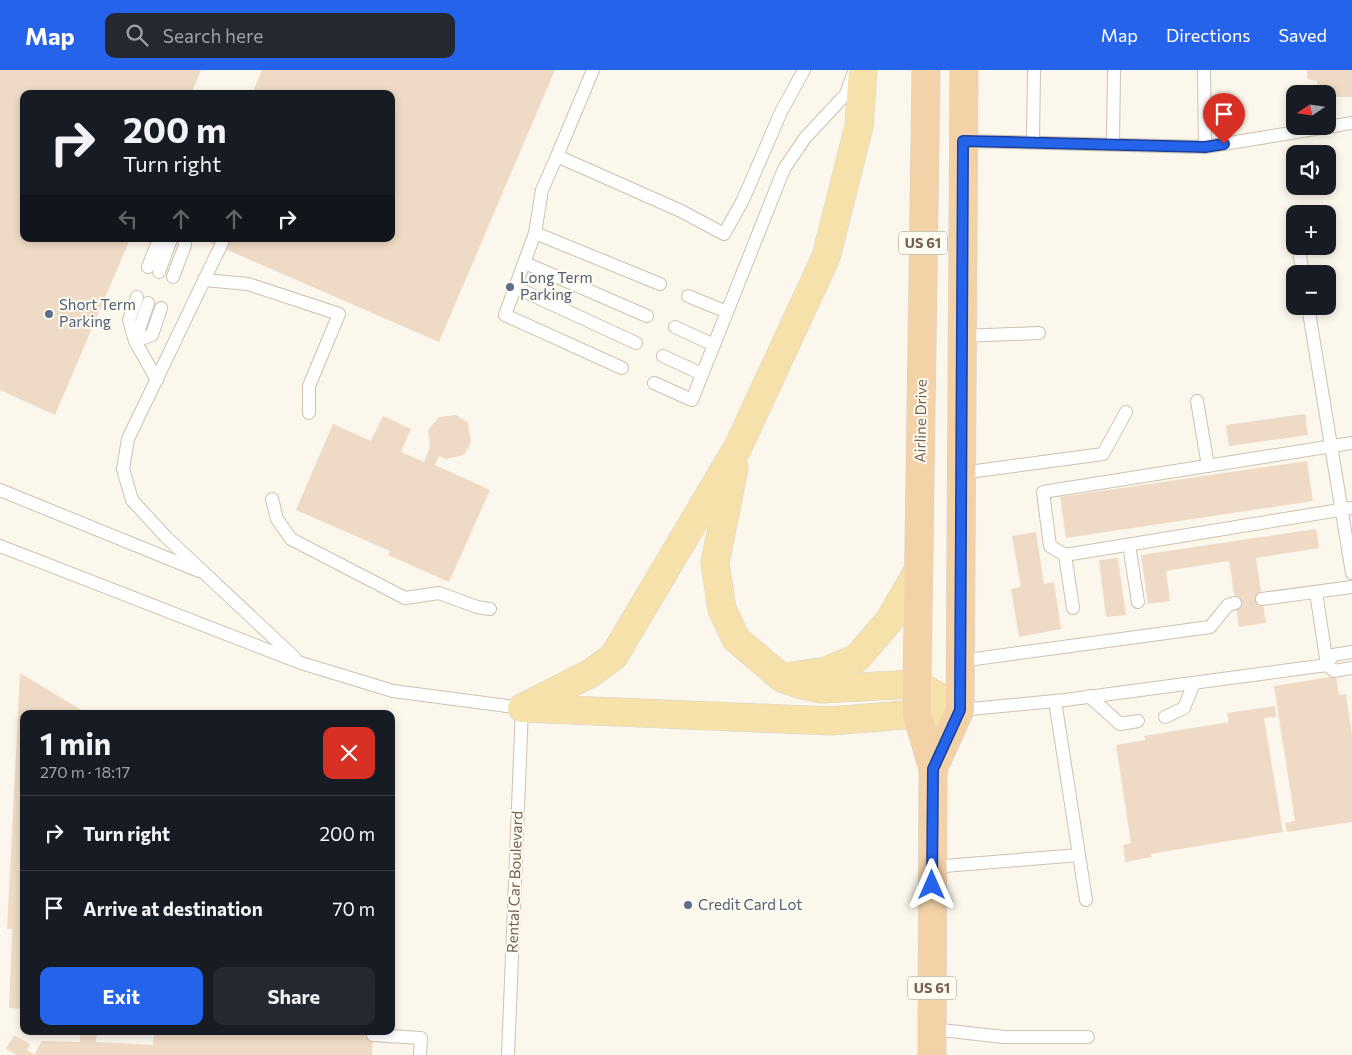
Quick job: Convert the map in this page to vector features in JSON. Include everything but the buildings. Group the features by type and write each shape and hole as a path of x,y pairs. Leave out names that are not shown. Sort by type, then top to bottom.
{"highway":[{"name":"Airline Drive","path":"926,70 917,714 933,769 932,1042"},
{"name":"Airline Drive","path":"933,769 960,710 964,70"}],"main road":[{"path":"522,708 591,673 614,656 738,447 826,256 859,126 864,70"},
{"path":"738,447 715,563 722,609 736,639 782,678 821,689 917,684 960,710"},
{"path":"782,678 826,671 857,658 889,621 919,569"},
{"path":"522,708 830,721 960,710"}],"lane":[{"path":"593,70 542,190 535,233 505,315 622,368"},
{"path":"557,156 681,211 724,234 742,200 781,112 804,70"},
{"path":"654,383 692,400 784,169 804,138 846,94 855,70"},
{"path":"1034,70 1034,142"},
{"path":"1113,144 1114,70"},
{"path":"1204,70 1205,147"},
{"path":"963,141 1205,147 1352,124"},
{"path":"535,233 660,284"},
{"path":"159,242 154,270 169,242"},
{"path":"173,278 184,242"},
{"path":"222,243 128,439 123,469 132,500 166,537 301,663"},
{"path":"525,263 647,316"},
{"path":"204,280 248,284 339,314 310,386 309,413"},
{"path":"516,287 636,342"},
{"path":"688,296 727,312"},
{"path":"143,300 128,320 135,341 157,380"},
{"path":"135,341 152,335 162,308"},
{"path":"1310,315 1332,446 1347,509 1352,573"},
{"path":"675,327 714,345"},
{"path":"962,336 1039,333"},
{"path":"664,356 702,374"},
{"path":"1197,401 1208,466"},
{"path":"961,473 1102,454 1126,412"},
{"path":"1347,509 1066,555 1050,546 1043,492 1352,443"},
{"path":"0,490 206,574"},
{"path":"272,499 277,519 291,539 404,598 439,593 477,607 490,609"},
{"path":"1128,544 1138,602"},
{"path":"0,546 301,663 393,691 522,708"},
{"path":"1066,555 1073,608"},
{"path":"1262,599 1352,587"},
{"path":"1316,592 1327,665 1334,671 1352,668"},
{"path":"960,661 1210,627 1228,605 1235,603"},
{"path":"1327,665 1333,655 1352,652"},
{"path":"960,710 1055,701 1327,665"},
{"path":"1165,717 1184,708 1194,682"},
{"path":"1089,696 1120,724 1138,721"},
{"path":"1055,701 1086,900"},
{"name":"Rental Car Boulevard","path":"508,1055 522,708"},
{"path":"932,867 1079,855"},
{"path":"373,1035 421,1038 420,1055"},
{"path":"932,1042 1004,1037 1088,1037"}],"place":[{"name":"Long Term Parking","path":"510,287"},
{"name":"Short Term Parking","path":"49,314"},
{"name":"Credit Card Lot","path":"688,905"}],"route":[{"path":"932,885 933,769 960,710 963,141 1205,147 1224,144"}]}
